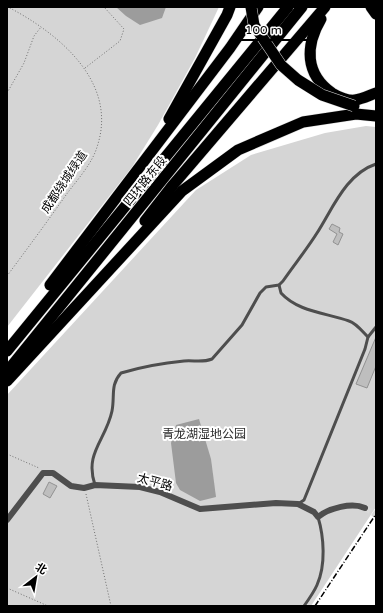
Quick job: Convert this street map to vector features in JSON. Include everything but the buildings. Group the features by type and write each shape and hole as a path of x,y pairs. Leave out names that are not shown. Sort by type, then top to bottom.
{"highway":[{"path":"143,163 205,57 230,7"},
{"path":"251,7 254,25 281,65 298,80 322,95 354,106 376,110"},
{"path":"7,341 16,327 55,279 230,48 258,7"},
{"name":"四环路东段","path":"7,351 288,7"},
{"name":"四环路东段","path":"7,372 302,7"},
{"path":"106,273 173,185 326,7"},
{"path":"329,7 315,29 310,50 313,74 323,86 337,96 355,100 376,93"},
{"path":"371,7 376,14"},
{"path":"7,381 182,191 238,150 303,122 356,114 376,116"}],"street":[{"path":"7,520 43,474 53,473 71,486 84,488"},
{"name":"太平路","path":"84,488 95,485 140,487 160,492 200,509 276,503 298,504 314,512 318,517"},
{"path":"318,517 339,508 355,505 365,508"}],"lane":[{"path":"95,485 91,473 92,459 112,410 113,384 121,372 185,360 205,362 212,359 242,324 260,293 266,287 279,284 317,233 336,199 366,167 376,164"},
{"path":"279,284 281,293 295,304 351,321 368,337"},
{"path":"298,504 304,500 365,349 368,337 376,327"},
{"path":"304,606 317,586 322,571 323,556 318,517"}],"path":[{"name":"成都绕城绿道","path":"7,276 85,169 97,147 102,125 101,106 85,68 59,39 41,26 8,7"},
{"path":"85,68 120,41 124,29 104,7"},
{"path":"7,93 24,63 34,36 41,26"},
{"path":"7,454 40,468"},
{"path":"84,488 111,606"},
{"path":"7,588 48,606"}],"green space":[{"path":"7,7 219,7 195,58 158,125 132,167 7,327"},
{"name":"青龙湖湿地公园","path":"366,126 376,127 376,507 311,606 7,606 7,395 196,190 251,155 325,133"}],"shaded area":[{"path":"116,7 166,7 162,18 140,25"},
{"path":"199,419 211,459 216,497 200,501 180,490 176,483 171,443 176,425"}],"tunnel":[{"path":"365,508 376,515"}],"railway":[{"path":"315,606 376,514"}]}
